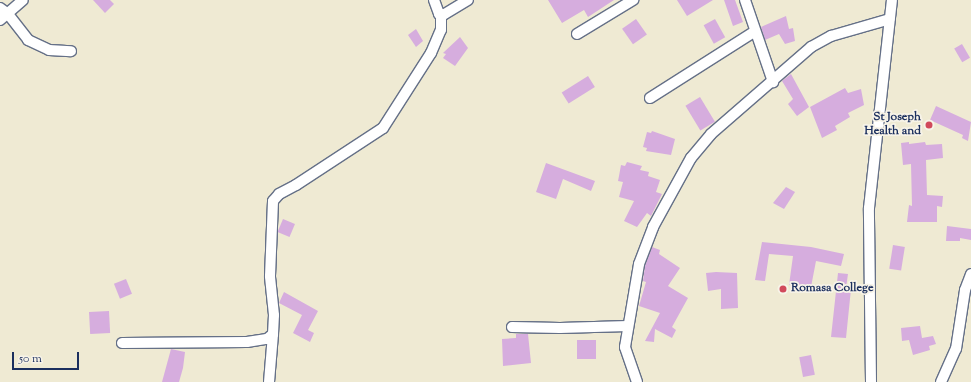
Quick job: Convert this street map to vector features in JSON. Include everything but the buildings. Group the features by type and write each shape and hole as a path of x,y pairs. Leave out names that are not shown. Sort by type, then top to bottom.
{"street":[{"path":"23,0 3,14 28,40 49,50 71,51"},
{"path":"270,382 274,315 270,276 273,201 279,194 296,185 383,128 431,53 441,30 441,14 434,0"},
{"path":"441,14 468,0"},
{"path":"577,34 633,0"},
{"path":"745,0 754,32 773,82"},
{"path":"871,382 869,208 892,0"},
{"path":"637,382 626,347 634,286 644,249 653,227 692,158 711,134 773,82 811,47 831,36 890,19"},
{"path":"650,98 754,32"},
{"path":"941,382 956,349 965,290 971,274"},
{"path":"512,327 560,328 628,326"},
{"path":"122,343 247,342 267,339 273,334"}],"place":[{"name":"St Joseph Health and","path":"929,125"},
{"name":"Romasa College","path":"783,289"}]}
